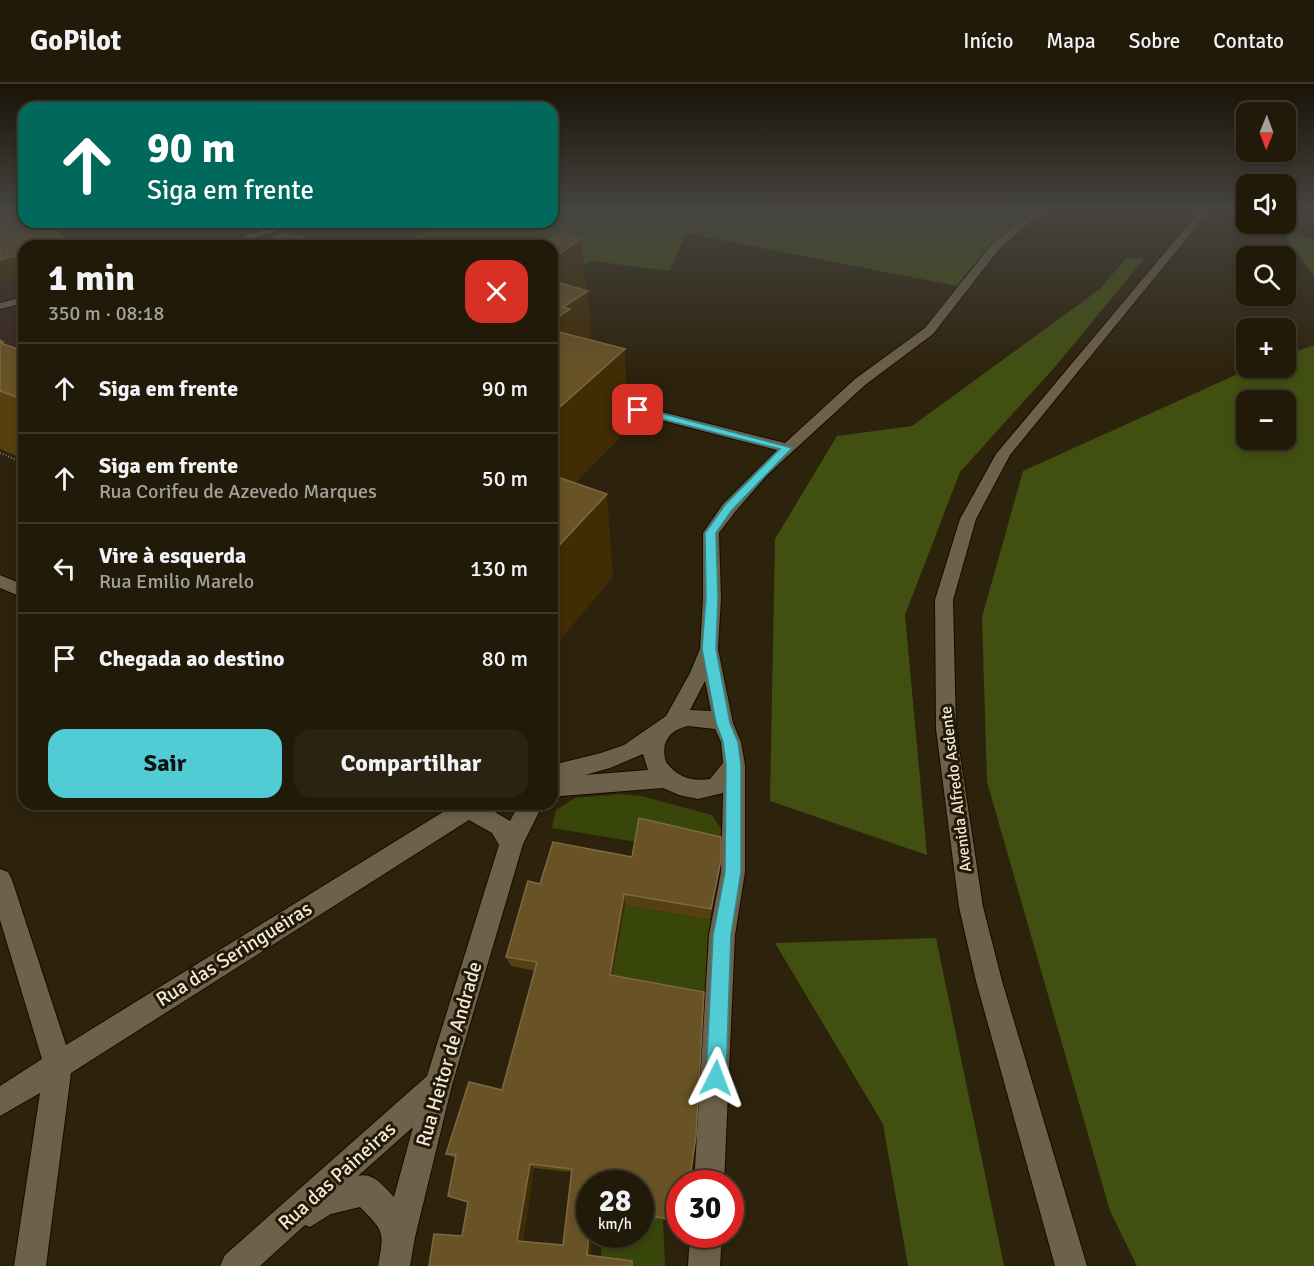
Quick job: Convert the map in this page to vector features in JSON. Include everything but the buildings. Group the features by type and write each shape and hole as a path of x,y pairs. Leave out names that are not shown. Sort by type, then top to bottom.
{"street":[{"path":"710,1170 722,935 733,872 734,765 731,742 723,723 709,649 712,598 711,533 729,508 787,448 860,382 929,331 956,299 980,263"},
{"name":"Avenida Alfredo Asdente","path":"1071,1266 989,981 971,907 946,729 944,600 968,519 1003,453 1161,263"},
{"path":"0,306 18,302"},
{"path":"558,390 787,448"},
{"path":"709,649 699,675 670,723 657,736 653,746 654,758 658,769 678,786 705,789 719,786 734,765"},
{"path":"558,773 602,762 631,751 670,723 699,716 723,723"},
{"path":"558,787 666,778"},
{"name":"Rua das Seringueiras","path":"0,1102 460,810"},
{"path":"476,810 500,826 511,844"},
{"name":"Rua Heitor de Andrade","path":"397,1251 438,1085 511,844 528,810"},
{"path":"0,880 58,1065 30,1266"},
{"name":"Rua das Paineiras","path":"242,1261 438,1085"},
{"path":"242,1261 324,1201 364,1190 389,1214 397,1251"},
{"path":"704,1266 705,1248"}],"path":[{"path":"0,453 18,460"}],"shaded area":[{"path":"0,263 18,263 18,367 0,372"}],"green space":[{"path":"560,263 588,263 566,275"},
{"path":"609,263 673,263 670,271"},
{"path":"840,263 975,263 957,286"},
{"path":"1122,263 1141,263 1054,368 960,472 905,615 927,855 770,801 775,539 837,436 912,426 1100,289"},
{"path":"1305,263 1314,263 1314,275"},
{"path":"1314,345 1314,1266 1137,1266 1110,1211 987,782 982,617 1023,471 1236,375 1236,378 1296,378 1296,351"},
{"path":"621,794 641,796 712,815 726,836 722,850 640,830 637,842 552,828 556,810 575,798"},
{"path":"625,905 715,921 707,1002 611,984"},
{"path":"936,938 1004,1266 908,1266 883,1124 775,943"},
{"path":"654,1218 663,1219 665,1266 633,1266 601,1257 601,1248 654,1248"}],"route":[{"path":"638,410 787,448 729,508 711,533 712,598 709,649 723,723 731,742 734,765 733,872 722,935 716,1078"}]}
